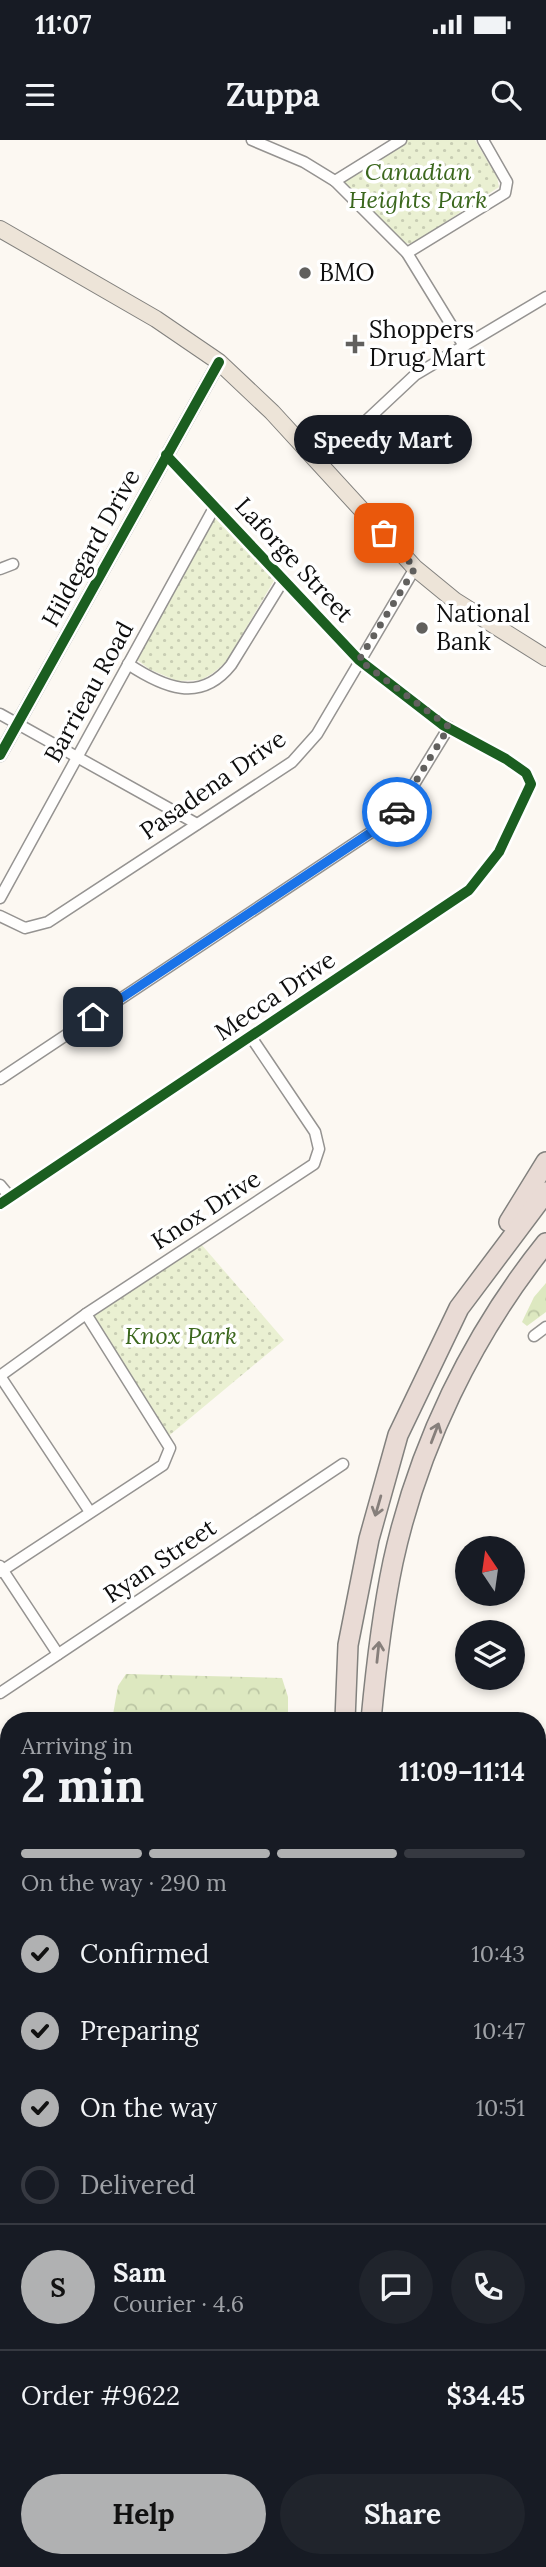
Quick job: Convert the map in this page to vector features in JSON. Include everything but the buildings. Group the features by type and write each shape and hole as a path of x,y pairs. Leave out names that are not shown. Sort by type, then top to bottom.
{"highway":[{"path":"345,1712 348,1645 376,1513 398,1435 473,1282 546,1163"},
{"path":"459,1308 546,1192"},
{"path":"372,1712 380,1639 393,1562 415,1485 444,1408 498,1307 546,1243"},
{"path":"498,1307 546,1253"}],"main road":[{"path":"0,229 156,319 219,362 272,412 415,568 454,600 546,658"}],"street":[{"path":"252,140 304,162 335,181 407,253 464,346"},
{"path":"335,181 401,140"},
{"path":"407,253 505,193 507,182 483,140"},
{"path":"320,464 415,375 546,297"},
{"name":"Hildegard Drive","path":"0,755 219,362"},
{"name":"Laforge Street","path":"166,455 359,660 449,727 526,773 531,784"},
{"name":"Barrieau Road","path":"0,898 215,506"},
{"path":"0,569 13,564"},
{"name":"Pasadena Drive","path":"0,916 24,928 48,922 292,762 317,734 415,568"},
{"path":"128,664 165,685 187,690 203,687 231,665 284,579"},
{"path":"0,714 197,824"},
{"path":"0,1079 394,817 449,727"},
{"name":"Mecca Drive","path":"5,1200 469,890 499,852 531,784"},
{"name":"Knox Drive","path":"0,1376 86,1314 314,1164 319,1149 315,1132 251,1037"},
{"path":"0,1185 5,1200"},
{"path":"58,1654 1,1570 163,1465 170,1448 86,1314"},
{"path":"534,1336 546,1327"},
{"path":"0,1376 90,1512"},
{"name":"Ryan Street","path":"0,1693 343,1464"}],"green space":[{"name":"Canadian Heights Park","path":"406,140 475,140 497,177 499,187 412,244 402,243 344,184 345,177"},
{"path":"215,512 276,577 226,662 201,680 177,681 149,669 136,659"},
{"name":"Knox Park","path":"201,1244 284,1340 165,1439 86,1314"},
{"path":"546,1283 546,1312 527,1326 522,1322 534,1297"},
{"path":"126,1674 282,1678 288,1697 288,1712 113,1712 118,1686"}],"cycle path":[{"path":"0,755 219,362"},
{"path":"0,1204 469,890 499,852 531,784 526,773 506,759 443,725 359,660 166,455"}],"way so far":[{"path":"384,533 415,568 359,660 449,727 397,812"}],"place":[{"name":"BMO","path":"305,273"},
{"name":"Shoppers Drug Mart","path":"355,344"},
{"name":"Speedy Mart","path":"384,533"},
{"name":"National Bank","path":"422,628"}],"route":[{"path":"93,1017 394,817 397,812"}]}
